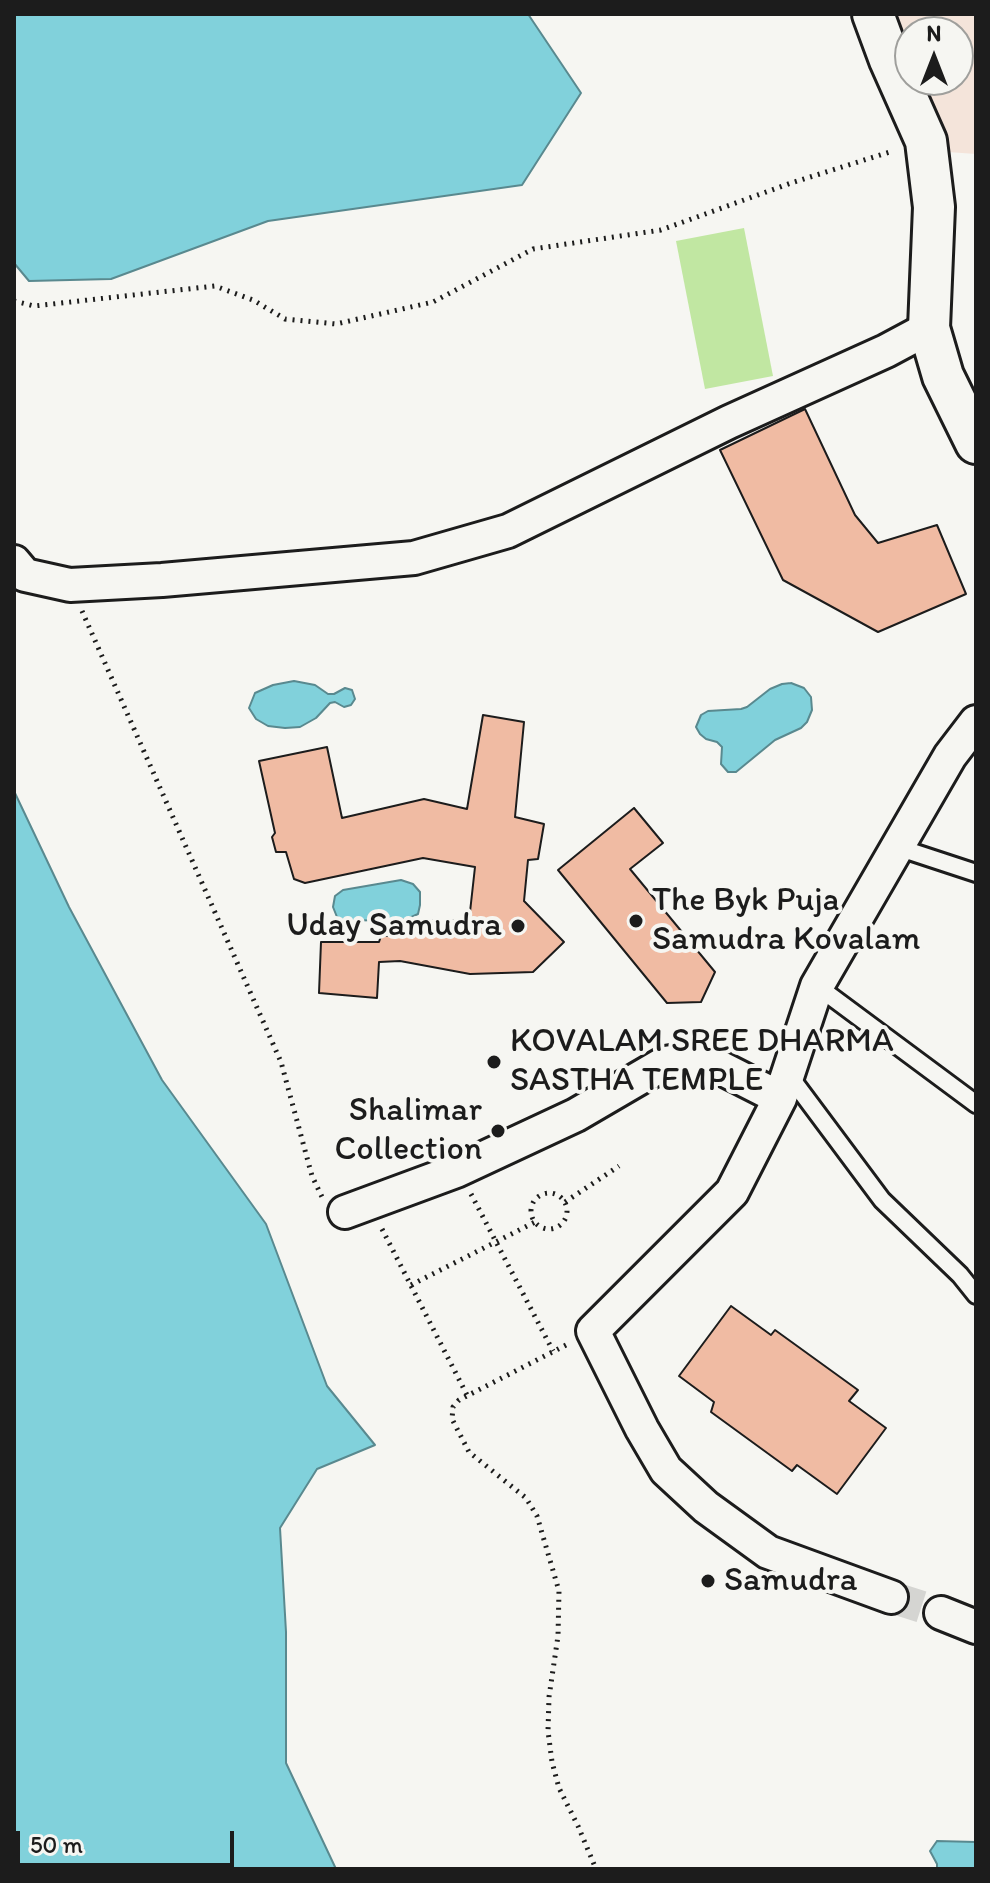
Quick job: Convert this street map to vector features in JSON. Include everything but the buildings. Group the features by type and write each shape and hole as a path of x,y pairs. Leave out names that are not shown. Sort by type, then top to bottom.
{"street":[{"path":"873,14 926,141 934,207 929,328 943,376 976,443"},
{"path":"14,562 25,575 70,585 414,558 508,531 929,328"},
{"path":"891,1597 768,1552 706,1507 666,1470 593,1331 732,1192 784,1086 817,986 950,756 976,722"},
{"path":"345,1212 456,1171 576,1115 665,1063 690,1059 784,1086"},
{"path":"941,1613 976,1627"}],"lane":[{"path":"897,847 976,873"},
{"path":"817,986 976,1104"},
{"path":"784,1086 882,1200 960,1275 976,1295"}],"path":[{"path":"14,301 34,306 215,286 253,300 285,319 336,324 433,302 533,249 661,230 791,183 926,141"},
{"path":"70,585 281,1062 312,1176 322,1198 345,1212"},
{"path":"565,1202 619,1166"},
{"path":"468,1188 553,1351"},
{"path":"557,1194 565,1202 567,1213 557,1227 545,1228 535,1222 531,1211 539,1196 557,1194"},
{"path":"378,1221 467,1395"},
{"path":"411,1285 535,1222"},
{"path":"593,1331 467,1395 453,1407 452,1419 469,1452 526,1498 537,1516 559,1591 558,1636 549,1697 548,1731 552,1762 559,1788 596,1869"}],"shaded area":[{"path":"888,14 976,14 976,154 948,152 924,96 974,96 974,16 894,16 894,28"}],"green space":[{"path":"744,228 773,376 705,389 676,241"}],"water":[{"path":"14,14 528,14 581,93 522,185 268,221 111,279 29,281 14,263"},
{"path":"294,681 315,685 328,694 345,688 352,690 355,699 351,705 344,707 330,703 316,718 300,727 268,726 256,719 249,708 255,693"},
{"path":"791,683 804,688 811,697 812,710 807,722 775,740 736,772 728,772 721,764 722,747 706,739 696,727 701,715 708,711 747,707 770,689"},
{"path":"14,791 69,907 162,1080 266,1224 327,1386 375,1445 317,1469 280,1528 286,1632 286,1763 336,1869 14,1869"},
{"path":"401,880 413,884 420,892 418,914 407,919 346,921 337,917 333,907 335,896 343,890"},
{"path":"937,1841 976,1842 976,1869 937,1869 930,1851"}],"tunnel":[{"path":"891,1597 941,1613"}],"place":[{"name":"The Byk Puja Samudra Kovalam","path":"636,921"},
{"name":"Uday Samudra","path":"518,926"},
{"name":"KOVALAM SREE DHARMA SASTHA TEMPLE","path":"494,1062"},
{"name":"Shalimar Collection","path":"498,1131"},
{"name":"Samudra","path":"708,1581"}]}
